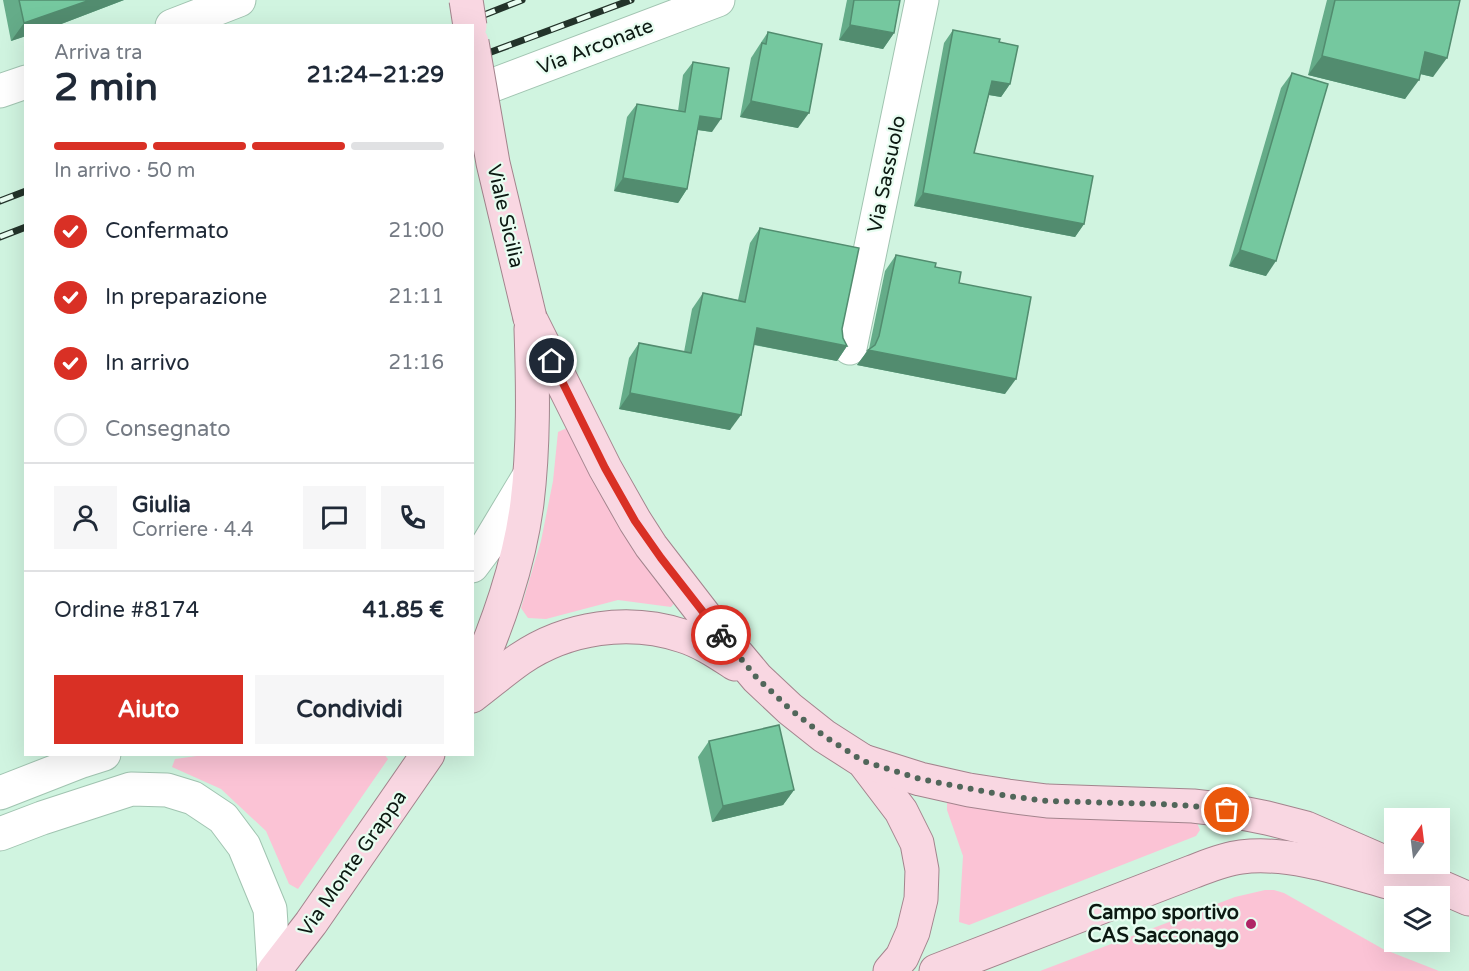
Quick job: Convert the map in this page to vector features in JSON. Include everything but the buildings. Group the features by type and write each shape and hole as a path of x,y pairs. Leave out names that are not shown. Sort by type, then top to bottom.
{"main road":[{"path":"466,0 470,24"},
{"name":"Viale Sicilia","path":"474,54 493,163 531,318"},
{"path":"474,679 492,638 511,578 527,504 533,408 531,318"},
{"path":"531,318 605,468 651,546 757,678 790,709 863,761 920,779 1008,796 1047,801 1193,806 1267,818 1306,828 1469,899"},
{"path":"474,694 539,648 581,632 623,626 646,627 685,636 708,647 757,678"},
{"name":"Via Monte Grappa","path":"274,971 311,923 427,756"},
{"path":"863,761 901,811 917,843 922,870 921,899 913,932 902,957 890,971"},
{"path":"936,971 1216,863 1242,857 1295,859 1324,864 1469,904"}],"street":[{"path":"177,24 239,0"},
{"name":"Via Arconate","path":"474,92 718,0"},
{"name":"Via Sassuolo","path":"850,348 922,0"},
{"path":"0,92 24,83"},
{"path":"474,563 529,476"},
{"path":"0,793 98,756"},
{"path":"0,834 130,789 167,790 193,798 223,818 244,846 270,909 274,971"}],"shaded area":[{"path":"569,427 679,598 671,607 618,600 546,619 528,618 521,608 541,541 553,481 558,432"},
{"path":"197,756 386,756 388,759 298,889 289,884 266,831 221,789 172,767 175,759"},
{"path":"954,801 1189,820 1197,823 1200,830 1196,836 969,925 959,922 963,856 947,810 947,803"},
{"name":"Campo sportivo CAS Sacconago","path":"1265,890 1284,893 1384,949 1384,952 1391,952 1439,971 1040,971 1235,897"}],"railway":[{"path":"461,24 522,0"},
{"path":"474,58 631,0"},
{"path":"0,201 24,192"},
{"path":"0,237 24,228"}],"way so far":[{"path":"721,635 757,678 790,709 824,736 863,761 920,779 1008,796 1047,801 1160,804 1227,810"}],"place":[{"name":"Campo sportivo CAS Sacconago","path":"1251,924"}],"route":[{"path":"552,361 605,468 635,521 651,546 721,635"}]}
